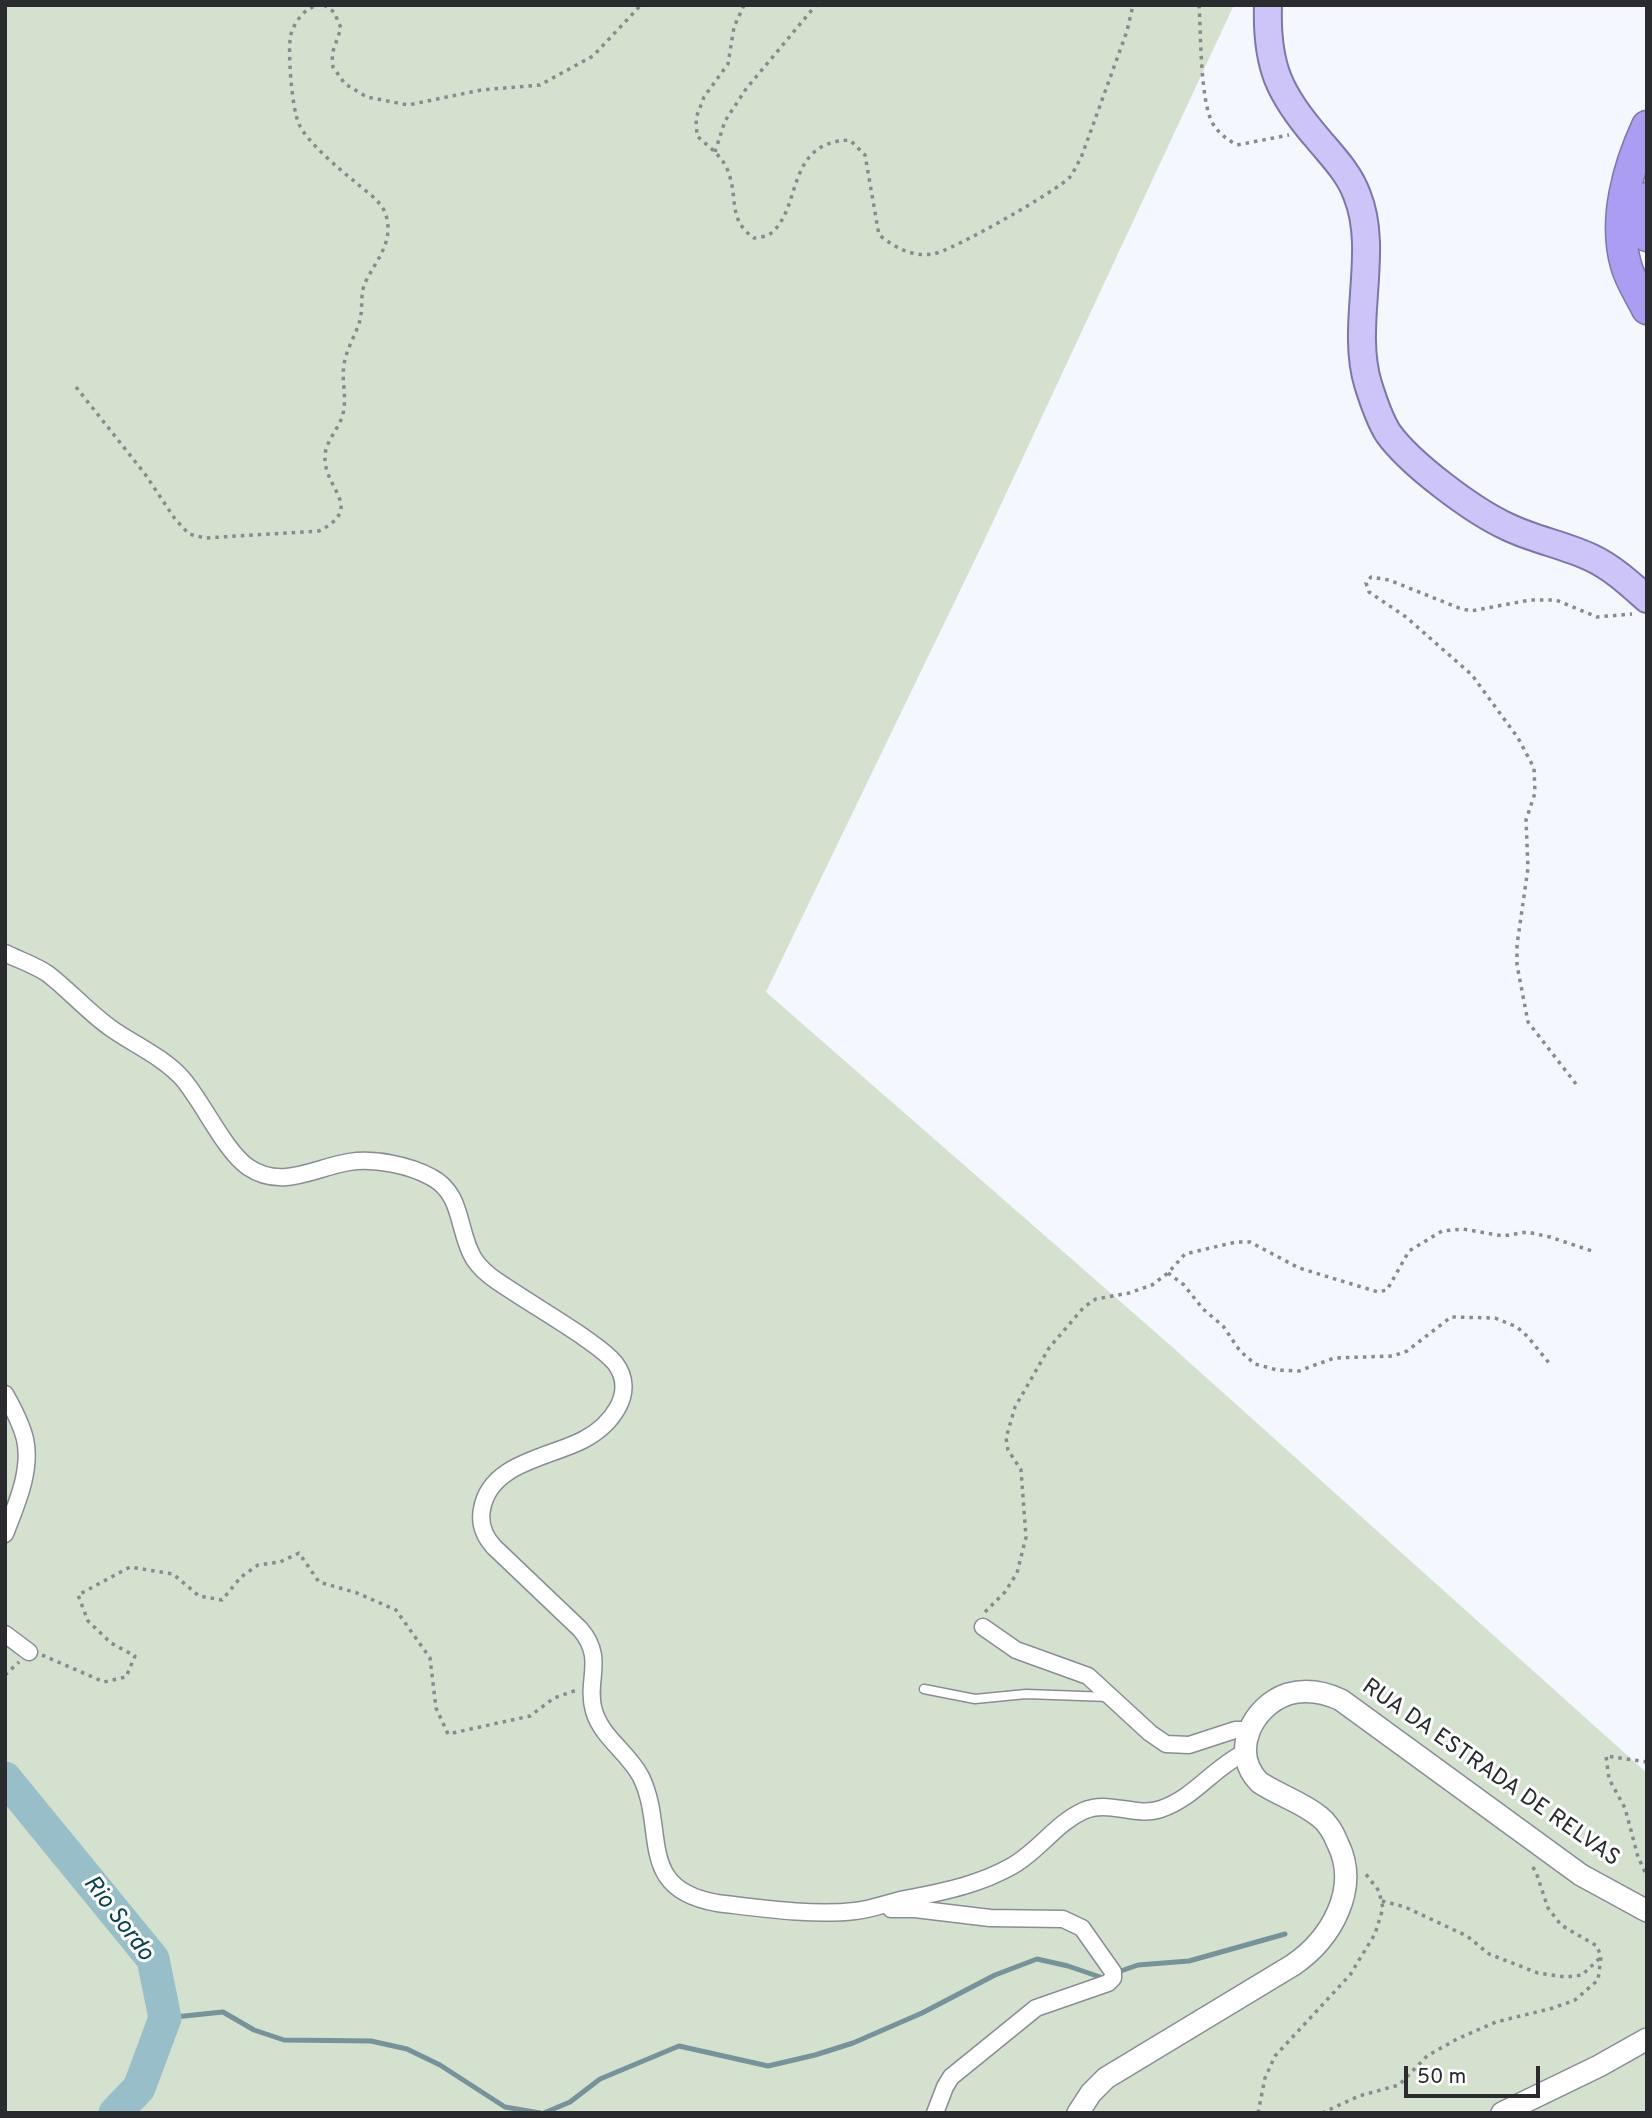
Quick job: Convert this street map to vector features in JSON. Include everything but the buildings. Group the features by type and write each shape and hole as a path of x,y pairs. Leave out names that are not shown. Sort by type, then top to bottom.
{"highway":[{"path":"1647,126 1633,158 1621,222 1626,265 1647,309"},
{"path":"1647,198 1644,207 1647,236"}],"main road":[{"path":"1268,5 1269,42 1275,72 1285,98 1347,174 1363,209 1365,369 1380,418 1389,434 1412,459 1471,506 1514,530 1599,562 1619,574 1642,606"}],"street":[{"path":"5,953 47,974 105,1024 173,1070 197,1097 235,1154 254,1171 289,1179 343,1163 364,1161 415,1170 436,1180 453,1198 469,1248 483,1269 600,1349 614,1362 623,1379 624,1392 620,1404 610,1417 586,1439 505,1473 488,1490 481,1514 483,1531 490,1543 587,1638 595,1658 593,1706 597,1719 643,1781 652,1812 659,1863 673,1884 692,1896 717,1903 812,1912 868,1909 984,1880 1025,1858 1065,1822 1093,1807 1103,1805 1147,1811 1163,1808 1188,1796 1227,1763 1244,1754 1251,1774 1259,1782 1324,1820 1332,1831 1345,1861 1347,1878 1333,1924 1320,1943 1293,1965 1106,2078 1091,2092 1078,2113"},
{"path":"5,1394 23,1430 27,1453 21,1488 5,1534"},
{"path":"983,1627 1016,1650 1088,1676 1162,1742 1171,1745 1194,1744 1235,1730 1250,1730"},
{"path":"5,1634 29,1652"},
{"name":"RUA DA ESTRADA DE RELVAS","path":"1244,1754 1250,1730 1266,1709 1286,1695 1308,1691 1331,1695 1348,1704 1581,1875 1647,1911"},
{"path":"868,1909 915,1909 990,1918 1063,1919 1081,1926 1113,1972 1113,1978 1108,1983 1042,2005 1024,2016 951,2077 935,2113"},
{"path":"1502,2113 1605,2063 1647,2039"}],"lane":[{"path":"924,1689 975,1699 1026,1694 1111,1697"}],"path":[{"path":"76,387 189,534 205,538 319,531 335,523 341,510 341,498 330,478 324,455 342,418 346,399 343,365 360,319 364,286 383,254 389,236 386,213 373,196 332,161 298,123 290,73 290,38 295,22 311,6 318,5"},
{"path":"324,5 334,12 341,28 331,54 333,67 345,84 367,97 408,105 481,90 540,85 593,56 641,5"},
{"path":"744,5 734,27 728,64 704,97 696,118 697,136 715,152 729,173 735,213 743,230 754,238 769,235 783,218 800,170 816,152 834,141 850,140 865,155 879,235 893,246 913,254 935,254 1047,194 1069,177 1085,146 1127,31 1133,5"},
{"path":"715,152 725,121 746,89 816,5"},
{"path":"1199,5 1206,94 1211,122 1222,136 1237,145 1267,141 1290,135 1303,122"},
{"path":"1576,1084 1528,1022 1517,965 1517,945 1528,868 1526,820 1535,793 1534,768 1518,738 1472,675 1406,617 1370,592 1366,583 1371,577 1389,580 1471,611 1530,600 1556,600 1597,617 1642,606"},
{"path":"983,1627 983,1615 1005,1592 1017,1573 1026,1537 1021,1469 1008,1450 1006,1438 1015,1407 1049,1348 1084,1307 1096,1299 1129,1293 1152,1285 1168,1273 1185,1254 1236,1242 1250,1242 1299,1268 1378,1292 1387,1290 1409,1251 1442,1231 1463,1229 1503,1236 1527,1232 1592,1251"},
{"path":"1168,1273 1184,1285 1203,1309 1223,1326 1240,1351 1255,1364 1277,1370 1299,1371 1334,1358 1393,1356 1407,1351 1451,1317 1495,1318 1517,1327 1549,1363"},
{"path":"29,1652 104,1682 126,1677 135,1656 111,1643 88,1621 78,1595 130,1567 173,1574 199,1596 222,1600 241,1577 258,1565 280,1562 299,1553 319,1582 358,1593 396,1610 430,1658 436,1708 448,1734 530,1716 554,1698 568,1692 593,1690"},
{"path":"1647,1762 1606,1756 1609,1779 1625,1808 1638,1857 1647,1876"},
{"path":"1322,2113 1359,2096 1399,2085 1427,2056 1457,2039 1496,2022 1575,2000 1598,1980 1601,1957 1597,1946 1561,1925 1548,1908 1536,1872 1525,1854 1525,1834"},
{"path":"1258,2113 1265,2078 1275,2056 1350,1975 1375,1934 1383,1908 1379,1891 1362,1869 1345,1861"},
{"path":"1382,1901 1405,1908 1467,1936 1489,1954 1538,1973 1566,1977 1582,1975 1601,1957"}],"green space":[{"path":"5,5 1234,5 983,543 766,992 1170,1345 1647,1773 1647,2113 5,2113"}],"waterway":[{"name":"Rio Sordo","path":"5,1778 153,1959 165,2018 139,2088 115,2113"},
{"path":"1115,1973 1138,1965 1189,1961 1285,1934"},
{"path":"544,2113 570,2102 600,2079 679,2046 768,2066 815,2055 853,2043 922,2013 995,1975 1037,1959 1103,1978"},
{"path":"165,2018 223,2012 254,2030 284,2040 371,2041 407,2049 440,2065 505,2107 540,2113"}]}
